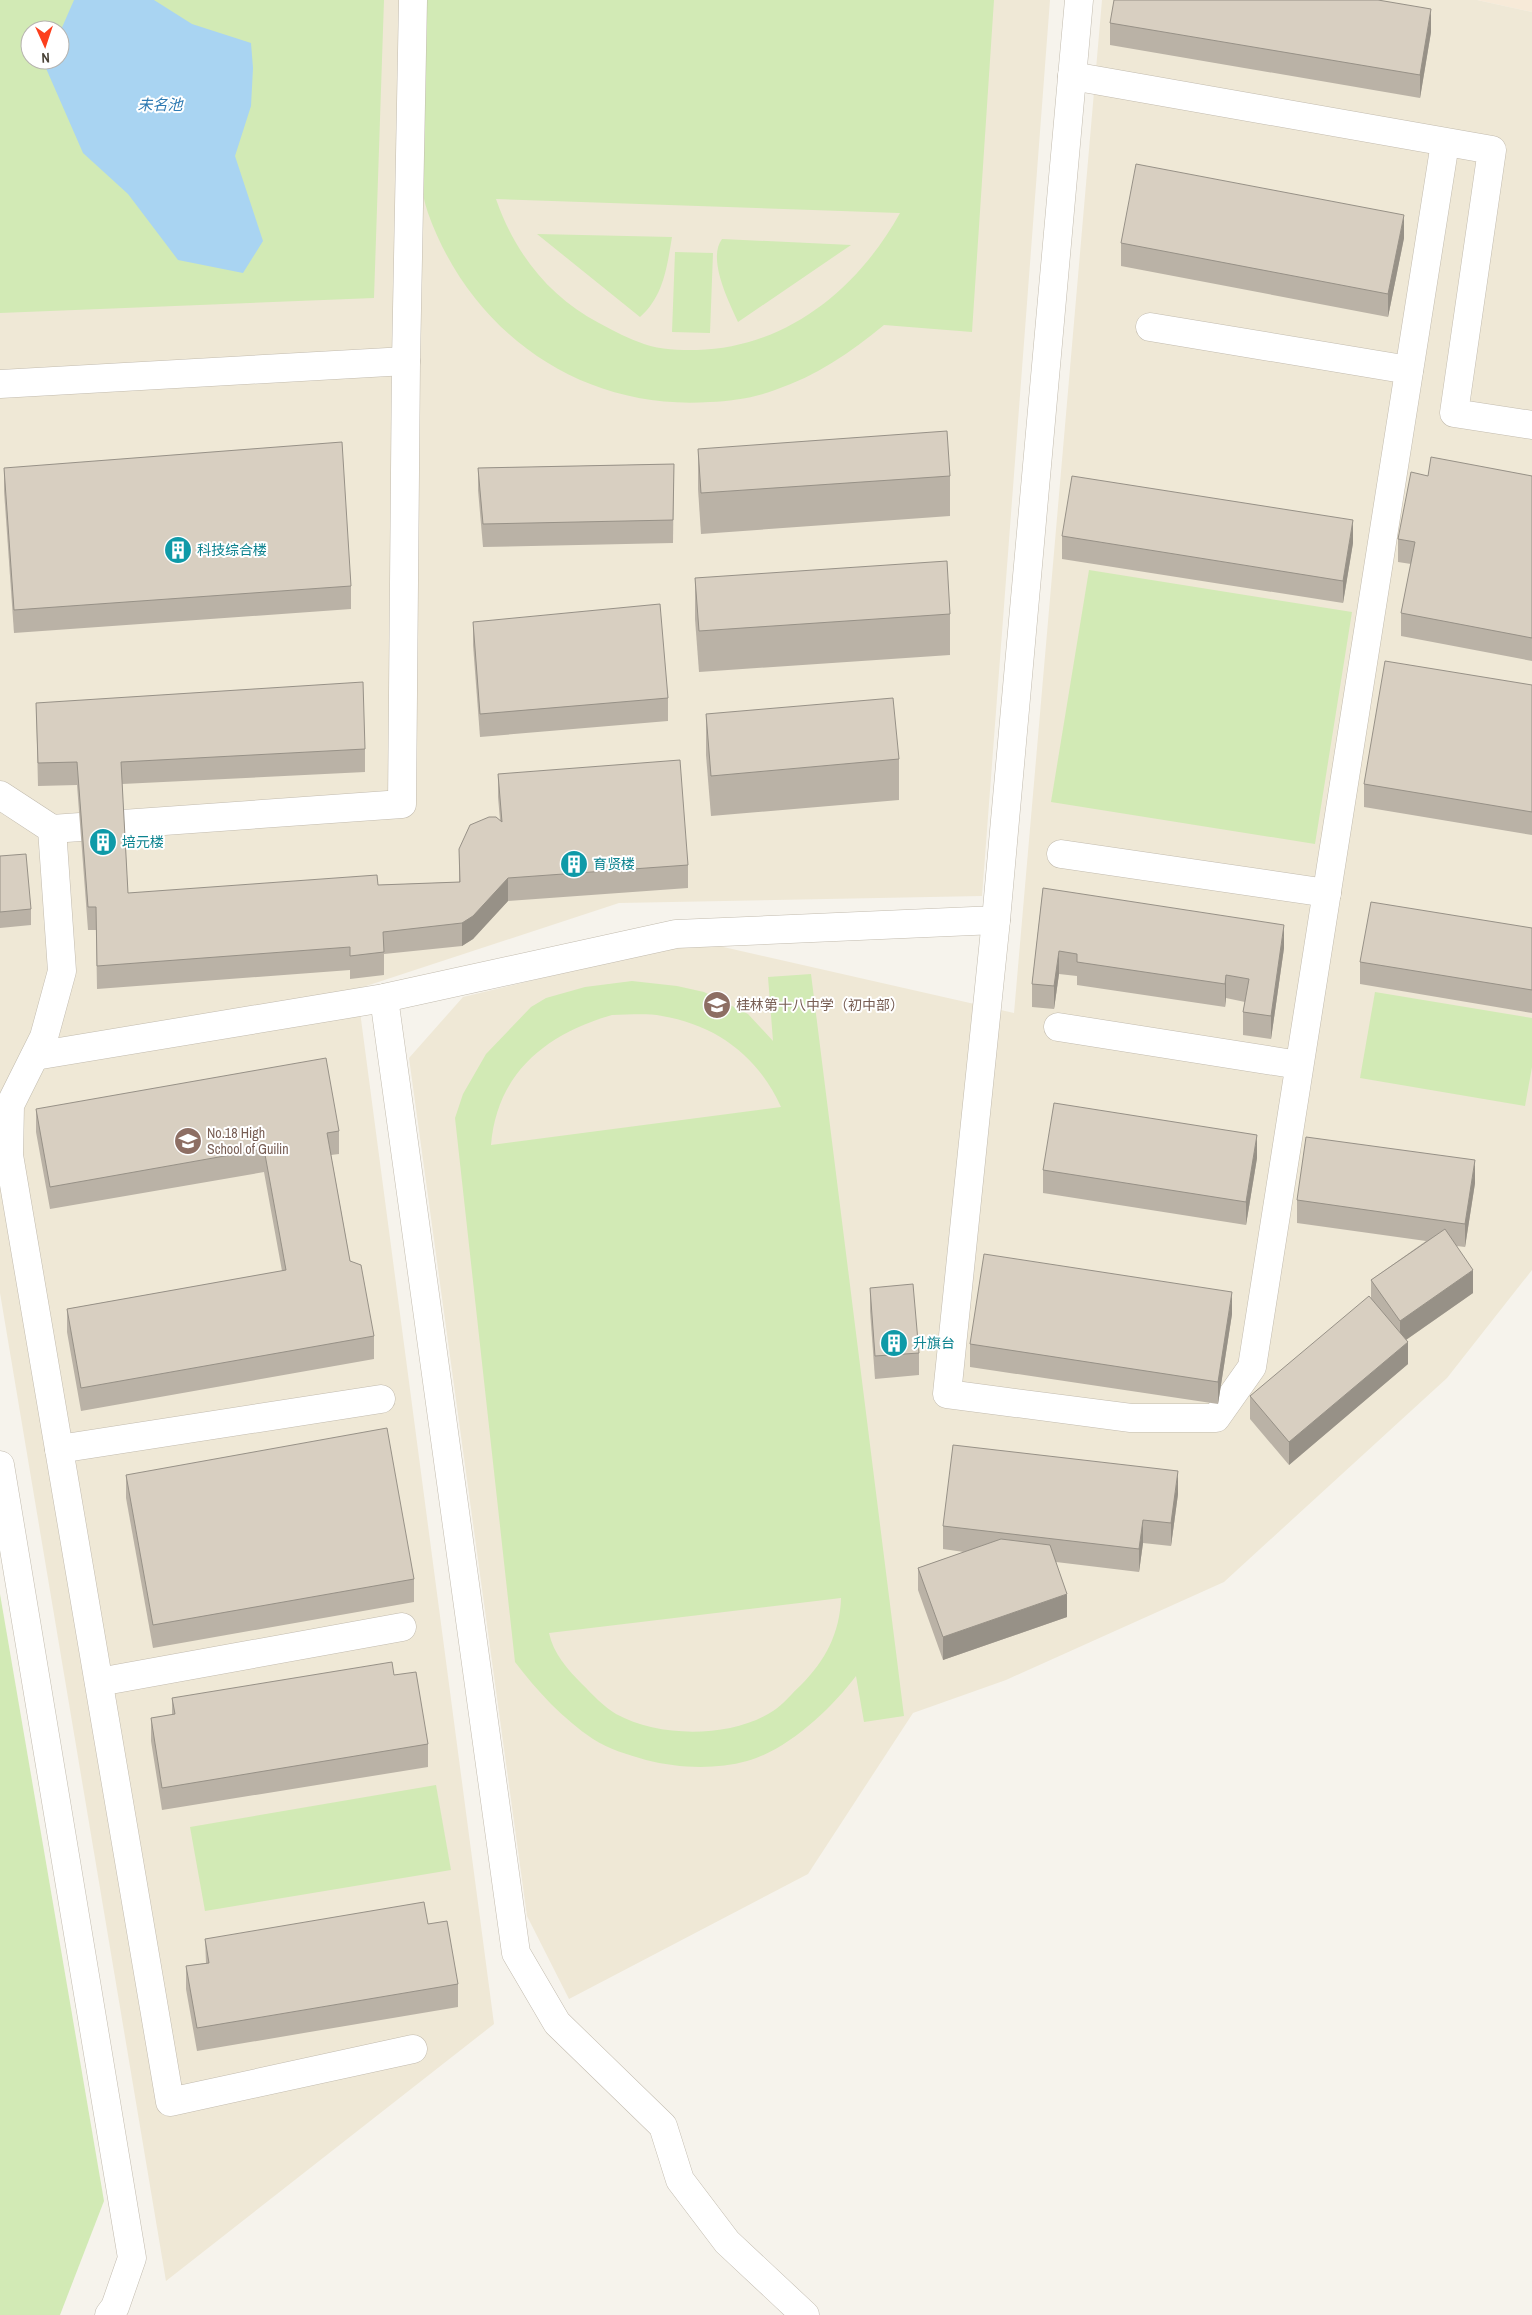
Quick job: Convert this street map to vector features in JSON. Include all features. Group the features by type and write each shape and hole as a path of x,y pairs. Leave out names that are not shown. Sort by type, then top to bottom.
{"street":[{"path":"0,795 52,829 402,804 406,361 412,0"},
{"path":"1079,0 996,920 947,1394 1131,1418 1216,1418 1252,1367 1444,143"},
{"path":"1072,76 1492,150 1454,413 1532,425"},
{"path":"1150,327 1409,370"},
{"path":"0,384 406,361"},
{"path":"52,829 62,971 44,1037 10,1105 9,1155 170,2102 413,2049"},
{"path":"1061,854 1326,893"},
{"path":"35,1056 384,998 676,934 996,920"},
{"path":"384,998 516,1954 557,2023 663,2126 680,2180 727,2242 805,2315"},
{"path":"1058,1027 1299,1065"},
{"path":"59,1449 381,1399"},
{"path":"0,1465 132,2258 115,2306 109,2315"},
{"path":"99,1682 402,1627"}],"shaded area":[{"name":"No.18 High School of Guilin","path":"0,0 1050,0 982,896 619,903 357,989 494,2024 166,2281 0,1293"},
{"name":"桂林第十八中学（初中部）","path":"1102,0 1477,0 1532,12 1532,1270 1447,1378 1224,1582 1006,1680 913,1713 808,1874 569,1999 527,1916 409,1058 463,997 697,941 1014,1013"},
{"path":"1477,0 1532,0 1532,12"}],"green space":[{"path":"0,0 384,0 374,298 0,313"},
{"path":"424,0 994,0 972,332 884,325 832,363 805,378 767,393 734,400 710,402 663,401 618,393 575,378 537,356 502,328 472,294 447,256 428,213 424,200 419,159","holes":["496,199 900,213 883,241 841,289 816,309 789,326 760,338 730,347 677,350 663,349 638,342 599,323 564,300 549,286 523,255"]},
{"path":"537,234 672,237 666,270 659,290 648,309 640,317"},
{"path":"722,239 851,245 738,322 725,292 718,269 718,247"},
{"path":"675,252 713,253 710,333 672,332"},
{"path":"1089,570 1352,612 1315,844 1051,802"},
{"path":"811,974 904,1716 864,1722 856,1676 835,1701 808,1726 778,1748 762,1756 722,1766 670,1765 626,1754 593,1739 571,1723 551,1704 515,1662 455,1118 463,1094 486,1054 531,1007 546,998 585,987 632,981 677,986 704,992 748,1014 773,1041 768,977","holes":["643,1014 662,1016 682,1020 717,1035 747,1058 760,1073 781,1107 491,1145 495,1120 503,1097 515,1077 529,1060 546,1045 566,1033 612,1015","841,1598 838,1623 830,1646 810,1676 773,1711 756,1720 716,1730 674,1731 634,1722 616,1714 598,1700 566,1667 554,1647 549,1633"]},
{"path":"1375,992 1532,1018 1532,1067 1525,1106 1360,1078"},
{"path":"0,1594 104,2201 60,2315 0,2315"},
{"path":"436,1785 451,1870 205,1911 190,1827"}],"water":[{"name":"未名池","path":"74,0 154,0 192,24 251,43 253,68 251,106 235,156 263,241 243,273 178,260 128,194 83,153 47,70 70,70 70,20 65,20"}],"building":[{"path":"1114,0 1378,0 1431,9 1420,75 1110,23"},
{"path":"1136,164 1404,215 1388,294 1121,243"},
{"path":"947,431 950,476 701,493 698,449"},
{"name":"科技综合楼","path":"342,442 351,586 14,610 4,468"},
{"path":"1431,457 1532,476 1532,638 1401,613 1415,542 1398,539 1411,472 1428,476"},
{"path":"674,464 673,520 483,524 478,468"},
{"path":"1072,476 1353,520 1343,581 1062,536"},
{"path":"947,561 950,614 699,631 695,578"},
{"path":"660,604 668,698 480,714 473,622"},
{"path":"1385,661 1532,685 1532,812 1364,784"},
{"path":"363,682 365,749 121,762 128,893 377,875 378,885 460,882 459,849 470,825 489,817 496,817 502,822 498,774 680,760 688,865 508,878 473,916 462,923 383,932 384,952 350,956 350,947 97,966 96,907 88,907 77,762 38,763 36,703"},
{"path":"893,698 899,759 711,776 706,714"},
{"path":"26,854 31,909 0,912 0,856"},
{"path":"1043,888 1284,925 1271,1016 1243,1012 1249,979 1226,975 1225,984 1077,962 1077,954 1059,951 1054,986 1032,984"},
{"path":"1371,902 1532,928 1532,990 1360,962"},
{"path":"326,1058 339,1131 327,1133 350,1261 361,1265 374,1336 81,1388 67,1309 286,1270 264,1149 50,1187 36,1109"},
{"path":"1054,1103 1257,1135 1246,1202 1043,1170"},
{"path":"1306,1137 1475,1160 1465,1224 1297,1200"},
{"path":"1445,1229 1473,1270 1400,1321 1371,1280"},
{"path":"984,1254 1232,1292 1218,1382 970,1344"},
{"name":"升旗台","path":"913,1284 919,1353 875,1356 870,1288"},
{"path":"1369,1296 1408,1342 1289,1442 1250,1396"},
{"path":"387,1428 414,1579 153,1625 126,1475"},
{"path":"953,1445 1178,1471 1171,1523 1143,1520 1139,1549 943,1526"},
{"path":"1001,1539 1050,1545 1067,1594 943,1637 918,1568"},
{"path":"392,1662 394,1675 416,1672 428,1744 162,1788 151,1718 175,1714 172,1698"},
{"path":"424,1902 428,1924 447,1921 458,1984 197,2028 186,1966 209,1963 205,1939"}],"place":[{"name":"科技综合楼","path":"178,550"},
{"name":"培元楼","path":"103,842"},
{"name":"育贤楼","path":"574,864"},
{"name":"桂林第十八中学（初中部）","path":"717,1005"},
{"name":"No.18 High School of Guilin","path":"188,1141"},
{"name":"升旗台","path":"894,1343"}]}
